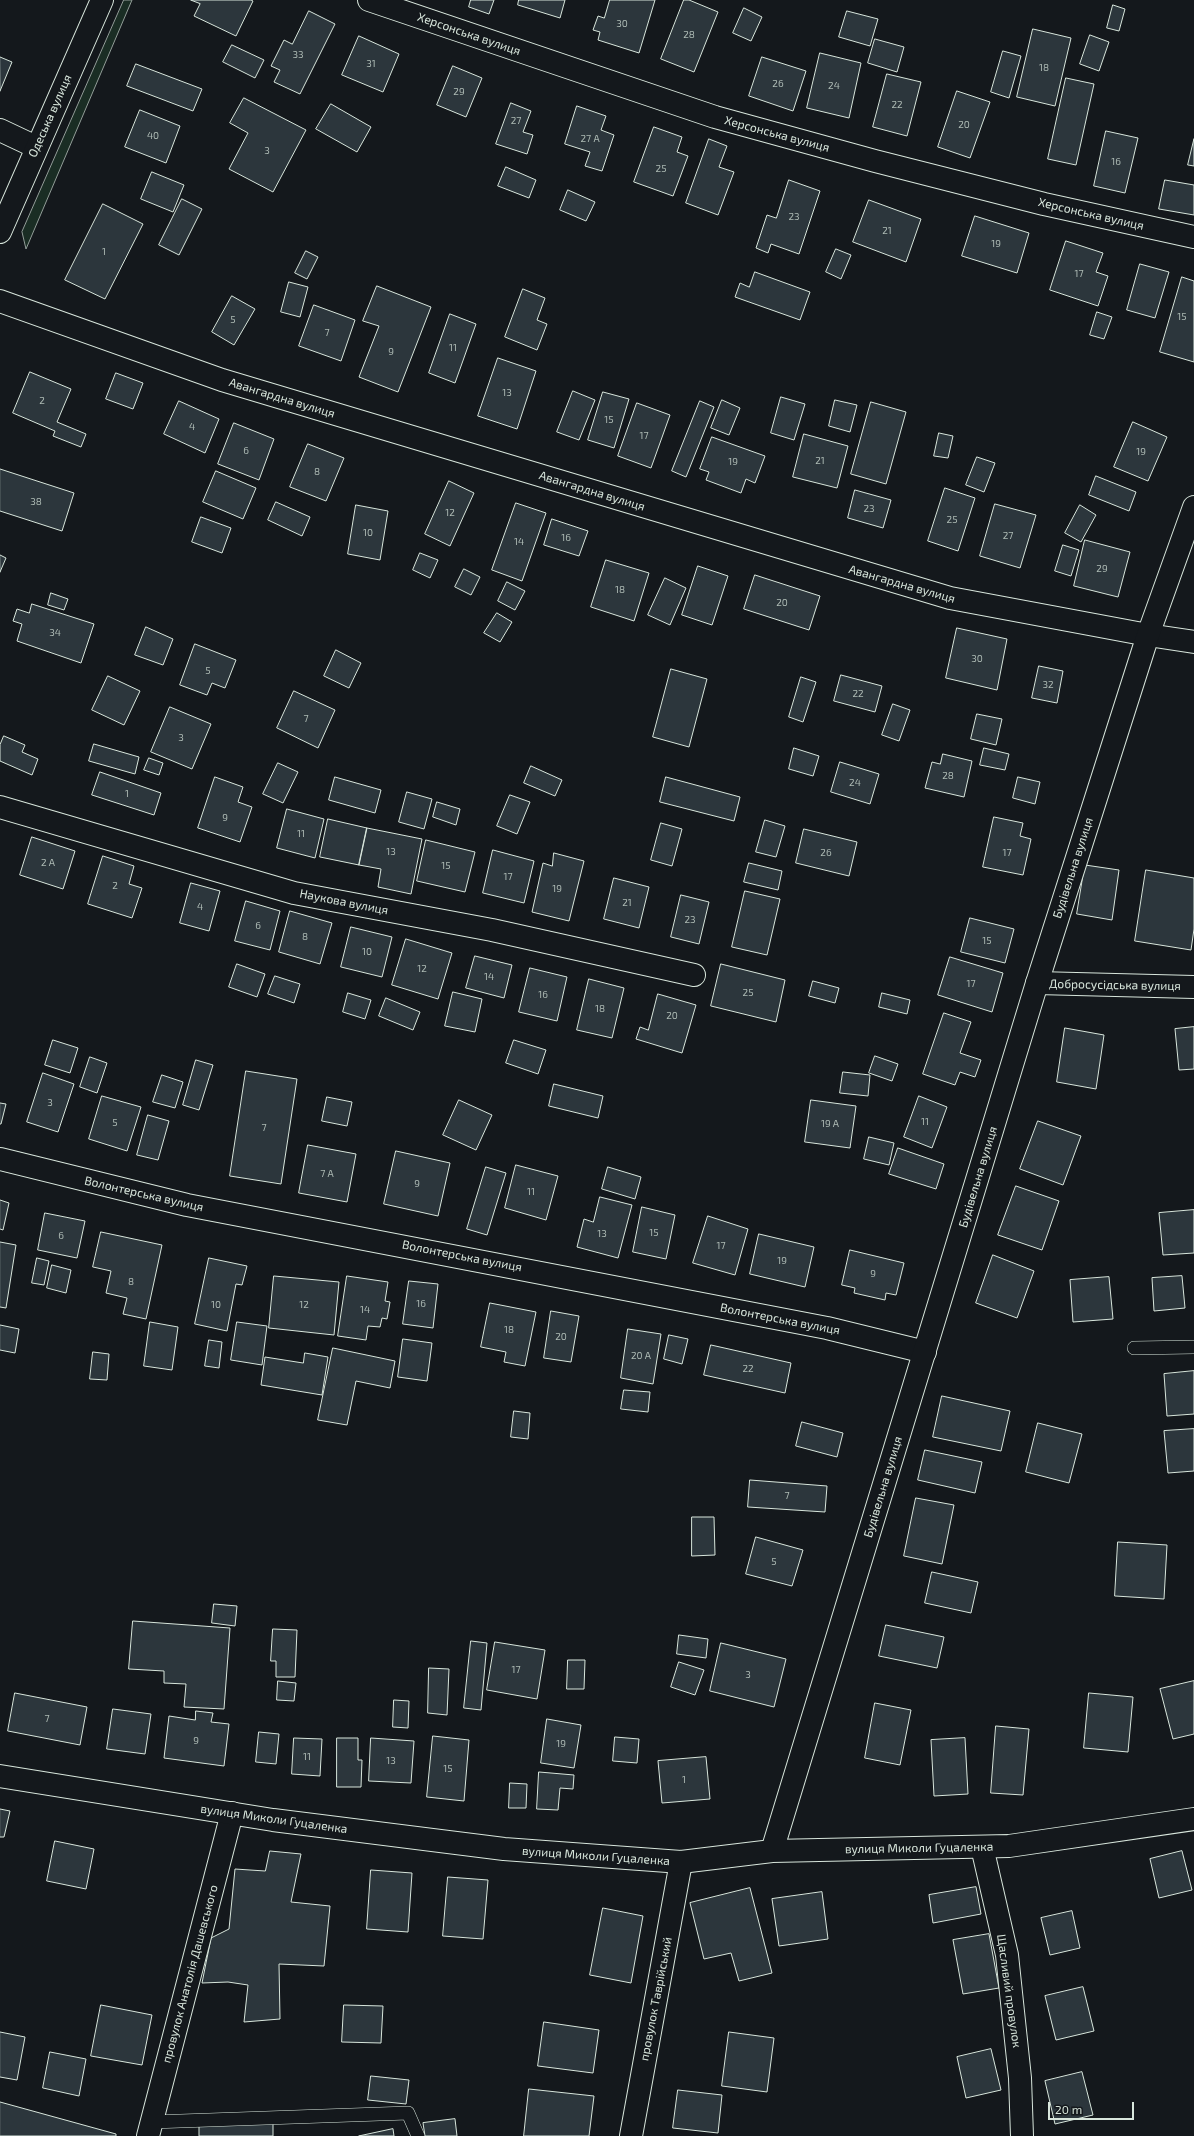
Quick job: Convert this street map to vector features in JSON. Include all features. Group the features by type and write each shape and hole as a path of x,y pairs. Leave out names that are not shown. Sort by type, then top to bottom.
{"street":[{"name":"Одеська вулиця","path":"0,232 36,147 102,0"},
{"name":"Херсонська вулиця","path":"369,0 715,117 875,161 1036,202 1194,237"},
{"path":"0,130 36,147"},
{"name":"Авангардна вулиця","path":"0,301 222,380 942,596 1148,635 1194,642"},
{"name":"Будівельна вулиця","path":"772,1851 1037,983 1148,635 1194,507"},
{"name":"Наукова вулиця","path":"0,807 294,893 492,930 694,975"},
{"name":"Добросусідська вулиця","path":"1037,983 1194,987"},
{"name":"Волонтерська вулиця","path":"0,1159 188,1205 819,1326 925,1352"},
{"name":"вулиця Миколи Гуцаленка","path":"0,1776 232,1813 504,1849 681,1862 772,1851 982,1848 1009,1846 1194,1819"},
{"name":"провулок Анатолія Дашевського","path":"150,2129 232,1813"},
{"name":"Щасливий провулок","path":"982,1848 1007,1955 1020,2078 1022,2136"},
{"name":"провулок Таврійський","path":"631,2136 681,1862"}],"lane":[{"path":"1134,1348 1194,1346"},
{"path":"150,2129 408,2113 418,2136"}],"green space":[{"path":"124,0 132,0 26,249 22,232"}],"building":[{"path":"191,0 253,1 236,36 194,16 200,4"},
{"path":"471,0 494,0 489,14 469,7"},
{"path":"519,0 565,0 560,18 518,5"},
{"path":"610,0 655,0 639,53 598,40 600,32 593,30 598,16 604,18"},
{"path":"684,0 689,0 718,12 694,72 661,59"},
{"path":"1113,5 1125,9 1119,31 1107,28"},
{"path":"744,8 762,17 751,41 733,33"},
{"path":"309,11 335,24 300,94 274,82 280,70 271,66 284,40 292,44"},
{"path":"847,11 878,19 870,46 839,37"},
{"path":"1033,29 1071,38 1055,106 1017,97"},
{"path":"1090,35 1109,42 1099,71 1080,64"},
{"path":"359,36 399,54 383,92 342,75"},
{"path":"875,39 904,47 897,72 868,63"},
{"path":"232,45 264,60 255,78 223,62"},
{"path":"1003,51 1021,56 1009,98 991,92"},
{"path":"820,53 861,63 849,118 807,108"},
{"path":"0,57 12,62 0,91"},
{"path":"762,57 806,71 793,111 749,96"},
{"path":"136,64 202,89 193,111 127,86"},
{"path":"453,66 482,78 466,117 437,105"},
{"path":"887,74 921,82 907,136 873,127"},
{"path":"1066,78 1094,84 1076,165 1048,159"},
{"path":"957,91 990,102 970,158 938,147"},
{"path":"244,98 306,130 273,192 229,169 248,133 230,123"},
{"path":"511,103 531,111 523,132 533,135 527,154 496,144"},
{"path":"331,104 371,127 357,152 316,129"},
{"path":"577,106 606,116 601,130 614,135 602,171 585,166 590,152 565,144"},
{"path":"140,110 180,126 166,163 125,147"},
{"path":"654,127 682,137 677,152 688,156 673,196 634,182"},
{"path":"1106,131 1138,138 1125,193 1094,186"},
{"path":"709,139 727,146 719,167 734,172 718,215 686,203"},
{"path":"1194,139 1194,166 1188,165"},
{"path":"506,167 536,180 529,198 498,186"},
{"path":"152,172 184,185 173,212 141,199"},
{"path":"789,180 820,191 799,254 771,244 768,253 756,248 767,215 776,218"},
{"path":"1165,180 1194,185 1194,215 1159,209"},
{"path":"568,190 595,202 586,221 560,210"},
{"path":"182,199 202,209 179,255 159,245"},
{"path":"869,200 921,219 906,262 853,242"},
{"path":"103,204 143,224 105,299 65,280"},
{"path":"975,216 1029,233 1017,273 962,256"},
{"path":"1066,241 1103,253 1096,272 1108,276 1098,306 1050,290"},
{"path":"836,249 851,255 841,279 826,272"},
{"path":"306,251 318,257 307,279 295,273"},
{"path":"1140,264 1169,272 1155,318 1127,310"},
{"path":"755,272 810,292 800,320 735,297 740,283 749,287"},
{"path":"1182,277 1194,281 1194,362 1160,352"},
{"path":"289,282 308,287 300,317 281,312"},
{"path":"377,286 431,307 398,392 359,377 379,326 363,321"},
{"path":"523,289 545,298 537,320 547,324 537,350 505,337"},
{"path":"232,296 255,309 234,345 212,332"},
{"path":"314,305 355,320 341,361 299,346"},
{"path":"1097,312 1112,317 1104,339 1090,335"},
{"path":"450,314 476,324 455,383 429,373"},
{"path":"498,358 536,371 517,429 478,416"},
{"path":"30,372 71,389 57,422 86,434 81,447 53,436 55,431 13,413"},
{"path":"116,373 143,383 133,409 106,399"},
{"path":"573,391 595,400 579,440 557,432"},
{"path":"603,392 629,399 614,448 588,440"},
{"path":"781,397 805,404 794,440 771,433"},
{"path":"722,400 740,408 729,435 711,428"},
{"path":"835,400 857,405 850,432 829,426"},
{"path":"179,401 219,419 205,453 164,434"},
{"path":"700,401 714,407 686,477 672,471"},
{"path":"871,402 906,412 886,484 851,474"},
{"path":"637,403 670,415 651,468 618,456"},
{"path":"1133,422 1167,437 1148,481 1114,467"},
{"path":"234,423 274,439 259,480 218,464"},
{"path":"939,433 953,436 948,458 934,456"},
{"path":"804,434 848,446 837,488 793,477"},
{"path":"712,437 765,456 755,483 746,479 741,493 706,480 709,472 700,469"},
{"path":"308,444 344,458 326,501 290,487"},
{"path":"977,457 995,463 984,492 966,485"},
{"path":"0,469 74,493 62,531 0,511"},
{"path":"216,471 256,488 243,519 203,502"},
{"path":"1096,476 1136,492 1129,511 1089,495"},
{"path":"449,481 474,493 450,546 425,534"},
{"path":"945,488 975,498 958,551 928,541"},
{"path":"855,490 891,500 883,528 848,518"},
{"path":"276,502 310,517 302,536 268,520"},
{"path":"516,503 546,513 522,581 492,570"},
{"path":"995,504 1036,515 1020,568 980,556"},
{"path":"356,505 388,511 380,560 348,554"},
{"path":"1080,505 1096,515 1081,542 1065,533"},
{"path":"201,517 231,528 222,553 192,542"},
{"path":"552,519 588,531 579,556 544,545"},
{"path":"1085,540 1130,552 1118,597 1074,586"},
{"path":"1063,545 1079,550 1071,576 1055,571"},
{"path":"420,553 438,560 430,578 413,570"},
{"path":"0,555 6,558 0,572"},
{"path":"606,560 649,573 634,621 591,607"},
{"path":"698,566 728,576 712,625 682,615"},
{"path":"464,569 480,577 471,595 455,587"},
{"path":"755,575 820,596 809,630 744,609"},
{"path":"665,578 686,588 670,625 648,615"},
{"path":"507,582 525,591 515,610 498,601"},
{"path":"51,593 68,599 64,610 48,605"},
{"path":"32,604 94,624 81,663 17,641 22,624 13,621 17,609 29,613"},
{"path":"497,613 512,622 500,642 484,633"},
{"path":"146,627 173,639 163,665 135,655"},
{"path":"957,628 1007,639 997,690 946,678"},
{"path":"195,644 236,660 225,688 212,683 207,695 180,685"},
{"path":"336,650 361,663 349,688 324,676"},
{"path":"1039,666 1063,671 1057,703 1032,698"},
{"path":"671,669 707,679 689,747 653,737"},
{"path":"841,675 882,686 875,712 834,701"},
{"path":"108,676 140,691 124,725 92,710"},
{"path":"801,677 816,682 803,722 789,717"},
{"path":"294,691 335,710 318,748 277,728"},
{"path":"893,704 910,710 899,741 882,735"},
{"path":"170,707 211,724 192,769 151,752"},
{"path":"977,714 1002,719 996,745 971,739"},
{"path":"4,736 25,745 22,752 38,759 32,775 0,761 0,745"},
{"path":"94,744 139,757 135,774 89,761"},
{"path":"794,748 819,756 813,776 789,769"},
{"path":"984,748 1009,754 1005,770 980,765"},
{"path":"943,754 972,761 964,797 925,788 932,762 940,764"},
{"path":"149,758 163,763 159,775 144,770"},
{"path":"840,762 879,774 870,804 831,792"},
{"path":"278,763 298,772 283,803 263,794"},
{"path":"531,766 562,780 555,796 524,783"},
{"path":"100,772 161,793 154,815 92,795"},
{"path":"215,777 243,787 238,802 252,807 240,842 198,828"},
{"path":"335,777 381,790 375,813 329,800"},
{"path":"666,777 740,797 734,821 660,802"},
{"path":"1018,777 1040,782 1035,804 1013,798"},
{"path":"407,792 432,799 424,829 399,822"},
{"path":"510,795 530,802 517,834 497,826"},
{"path":"437,802 460,809 456,825 433,817"},
{"path":"287,809 324,819 315,858 277,848"},
{"path":"994,817 1023,823 1020,836 1031,839 1023,875 983,867"},
{"path":"328,819 367,828 359,865 320,857"},
{"path":"765,820 785,826 776,857 756,852"},
{"path":"661,823 682,829 672,866 651,860"},
{"path":"367,828 422,839 411,894 378,887 381,869 359,865"},
{"path":"804,829 857,842 849,876 796,863"},
{"path":"32,837 75,851 63,889 20,875"},
{"path":"426,840 475,852 465,892 417,881"},
{"path":"493,850 534,861 524,903 483,893"},
{"path":"554,853 584,861 569,921 532,912 543,863 552,866"},
{"path":"103,856 134,866 129,884 142,888 132,918 88,904"},
{"path":"749,863 782,871 778,890 744,882"},
{"path":"1085,865 1119,870 1112,920 1077,914"},
{"path":"1146,870 1194,878 1194,929 1191,950 1135,941"},
{"path":"614,878 649,887 639,928 604,919"},
{"path":"191,883 220,891 209,931 180,923"},
{"path":"745,891 780,899 767,955 732,947"},
{"path":"681,895 709,902 699,944 671,937"},
{"path":"246,901 280,911 270,950 235,941"},
{"path":"290,911 332,923 320,964 279,952"},
{"path":"970,918 1014,929 1005,963 961,952"},
{"path":"351,927 392,937 382,977 341,967"},
{"path":"406,939 452,953 438,999 392,985"},
{"path":"475,956 512,965 504,998 466,988"},
{"path":"950,957 1003,973 992,1012 938,995"},
{"path":"237,964 265,974 257,997 229,987"},
{"path":"721,964 785,980 776,1022 711,1006"},
{"path":"530,968 567,977 557,1021 519,1012"},
{"path":"275,976 300,984 294,1003 268,994"},
{"path":"589,979 624,988 612,1038 577,1030"},
{"path":"813,981 839,988 835,1003 809,996"},
{"path":"453,992 482,999 475,1032 445,1026"},
{"path":"348,993 371,1000 365,1019 343,1012"},
{"path":"882,993 910,1000 907,1014 879,1007"},
{"path":"658,994 696,1005 682,1053 636,1039 640,1027 648,1030"},
{"path":"386,998 420,1012 413,1030 379,1016"},
{"path":"944,1013 971,1022 960,1053 981,1060 975,1077 960,1072 955,1085 923,1074"},
{"path":"1194,1027 1194,1069 1179,1070 1175,1029"},
{"path":"1065,1028 1104,1035 1096,1089 1057,1082"},
{"path":"53,1040 78,1048 70,1073 45,1065"},
{"path":"514,1040 546,1050 538,1074 506,1063"},
{"path":"875,1056 898,1064 892,1081 869,1073"},
{"path":"90,1057 107,1063 97,1093 80,1087"},
{"path":"196,1060 213,1065 199,1110 183,1105"},
{"path":"246,1071 297,1079 281,1184 230,1176"},
{"path":"843,1072 870,1075 868,1096 840,1093"},
{"path":"43,1073 74,1084 58,1132 27,1122"},
{"path":"162,1075 183,1082 175,1108 153,1102"},
{"path":"554,1084 603,1096 598,1118 549,1106"},
{"path":"102,1096 141,1107 127,1151 89,1139"},
{"path":"919,1096 947,1107 932,1148 904,1137"},
{"path":"327,1097 352,1102 347,1126 322,1121"},
{"path":"459,1100 492,1115 476,1150 443,1135"},
{"path":"811,1100 856,1106 850,1148 805,1142"},
{"path":"0,1103 6,1104 1,1124 0,1124"},
{"path":"148,1115 169,1121 158,1160 137,1155"},
{"path":"1038,1121 1081,1136 1063,1185 1020,1169"},
{"path":"869,1137 894,1143 889,1165 864,1159"},
{"path":"308,1145 356,1154 347,1202 299,1193"},
{"path":"898,1148 944,1164 936,1189 889,1174"},
{"path":"396,1151 450,1163 438,1216 384,1204"},
{"path":"516,1165 558,1176 546,1220 505,1208"},
{"path":"486,1167 506,1173 487,1235 467,1229"},
{"path":"608,1167 641,1177 635,1199 602,1189"},
{"path":"1016,1186 1059,1201 1042,1250 998,1235"},
{"path":"600,1197 632,1205 618,1258 577,1247 584,1219 593,1222"},
{"path":"0,1200 9,1203 3,1230 0,1229"},
{"path":"642,1207 675,1215 666,1259 633,1252"},
{"path":"1194,1210 1194,1253 1163,1255 1159,1213"},
{"path":"45,1213 85,1221 77,1258 38,1250"},
{"path":"708,1216 748,1229 735,1275 693,1263"},
{"path":"101,1232 162,1245 146,1319 123,1314 127,1298 106,1293 111,1271 93,1267"},
{"path":"759,1234 814,1247 805,1287 750,1274"},
{"path":"0,1242 16,1245 6,1308 0,1307"},
{"path":"850,1250 904,1263 896,1295 886,1293 885,1300 854,1293 855,1288 842,1285"},
{"path":"993,1255 1034,1271 1017,1318 976,1303"},
{"path":"37,1258 49,1261 44,1285 32,1283"},
{"path":"209,1258 247,1266 242,1285 236,1284 227,1331 195,1324"},
{"path":"52,1265 71,1270 66,1293 47,1288"},
{"path":"274,1276 339,1282 334,1335 269,1328"},
{"path":"347,1276 388,1282 385,1301 390,1302 387,1319 382,1318 380,1327 368,1326 366,1340 338,1336"},
{"path":"1182,1276 1185,1308 1154,1311 1152,1278"},
{"path":"1109,1277 1113,1319 1073,1322 1070,1280"},
{"path":"409,1281 438,1284 433,1328 403,1324"},
{"path":"490,1303 536,1312 525,1366 504,1362 506,1352 481,1347"},
{"path":"551,1311 579,1316 571,1362 544,1358"},
{"path":"150,1322 178,1327 172,1370 144,1366"},
{"path":"237,1322 267,1326 262,1365 231,1360"},
{"path":"0,1325 19,1329 15,1353 0,1350"},
{"path":"628,1329 661,1334 653,1384 621,1378"},
{"path":"669,1335 688,1339 682,1364 664,1359"},
{"path":"403,1339 432,1343 427,1381 398,1377"},
{"path":"209,1340 222,1342 219,1368 205,1366"},
{"path":"711,1345 791,1363 785,1393 704,1375"},
{"path":"333,1348 395,1361 390,1388 356,1381 347,1425 318,1420"},
{"path":"93,1352 109,1354 107,1380 90,1379"},
{"path":"305,1353 328,1357 322,1395 261,1385 265,1357 303,1363"},
{"path":"1194,1371 1194,1414 1167,1416 1164,1374"},
{"path":"624,1390 650,1392 648,1412 621,1409"},
{"path":"942,1396 1010,1411 1001,1451 933,1437"},
{"path":"514,1411 530,1413 528,1439 511,1437"},
{"path":"802,1422 843,1433 837,1457 796,1446"},
{"path":"1038,1423 1082,1434 1069,1483 1026,1472"},
{"path":"1194,1429 1194,1471 1168,1473 1164,1431"},
{"path":"925,1450 982,1462 975,1493 918,1480"},
{"path":"750,1480 827,1486 825,1512 748,1507"},
{"path":"916,1498 954,1505 942,1564 904,1556"},
{"path":"692,1517 714,1517 715,1555 692,1556"},
{"path":"756,1537 803,1550 792,1586 746,1574"},
{"path":"1118,1542 1167,1545 1164,1599 1115,1596"},
{"path":"932,1572 978,1582 971,1613 925,1603"},
{"path":"214,1604 237,1606 235,1626 212,1623"},
{"path":"133,1621 230,1628 224,1709 184,1707 186,1684 164,1683 164,1671 129,1669"},
{"path":"886,1625 944,1637 937,1668 879,1656"},
{"path":"273,1629 297,1630 295,1677 276,1677 276,1661 271,1661"},
{"path":"679,1635 708,1639 706,1658 677,1654"},
{"path":"471,1641 487,1643 481,1710 464,1708"},
{"path":"495,1642 545,1650 537,1699 487,1690"},
{"path":"721,1643 786,1659 774,1707 710,1691"},
{"path":"568,1660 585,1660 584,1689 567,1689"},
{"path":"679,1662 704,1670 695,1695 671,1687"},
{"path":"429,1668 449,1669 447,1715 428,1713"},
{"path":"278,1681 296,1683 294,1701 277,1700"},
{"path":"1194,1681 1194,1734 1173,1739 1160,1689"},
{"path":"15,1693 87,1707 80,1745 8,1731"},
{"path":"1089,1693 1133,1697 1128,1752 1084,1748"},
{"path":"394,1700 409,1701 408,1728 393,1727"},
{"path":"875,1703 911,1710 900,1765 865,1758"},
{"path":"113,1709 151,1714 145,1754 107,1749"},
{"path":"196,1711 213,1713 211,1722 229,1724 224,1766 164,1758 169,1716 195,1720"},
{"path":"547,1719 581,1725 574,1768 541,1763"},
{"path":"996,1726 1029,1729 1023,1795 991,1793"},
{"path":"259,1732 279,1734 276,1764 256,1762"},
{"path":"433,1736 469,1740 464,1801 427,1797"},
{"path":"615,1737 639,1739 637,1763 613,1761"},
{"path":"294,1738 322,1739 320,1776 292,1774"},
{"path":"337,1738 358,1738 358,1760 362,1760 361,1787 337,1787"},
{"path":"371,1738 414,1741 411,1783 369,1781"},
{"path":"965,1738 968,1794 934,1796 931,1740"},
{"path":"706,1757 710,1799 662,1803 658,1761"},
{"path":"539,1772 574,1775 573,1789 560,1788 558,1810 537,1809"},
{"path":"510,1783 527,1784 526,1808 509,1808"},
{"path":"0,1809 10,1811 4,1837 0,1837"},
{"path":"55,1841 94,1849 86,1889 47,1881"},
{"path":"270,1851 301,1854 291,1902 330,1906 324,1966 279,1964 280,2019 244,2022 248,1985 228,1982 202,1983 211,1938 229,1929 235,1869 265,1871"},
{"path":"1182,1851 1192,1890 1159,1898 1150,1859"},
{"path":"371,1870 412,1873 408,1932 367,1929"},
{"path":"448,1877 488,1880 483,1939 443,1936"},
{"path":"976,1887 981,1914 933,1923 929,1895"},
{"path":"750,1888 772,1973 739,1981 731,1953 704,1959 690,1903"},
{"path":"822,1892 828,1939 779,1946 772,1899"},
{"path":"603,1908 643,1916 631,1983 590,1975"},
{"path":"1072,1911 1080,1948 1050,1955 1041,1918"},
{"path":"989,1934 999,1988 963,1994 953,1940"},
{"path":"1083,1987 1094,2031 1056,2040 1045,1996"},
{"path":"101,2005 152,2015 142,2065 91,2056"},
{"path":"344,2005 383,2006 381,2043 342,2042"},
{"path":"544,2022 599,2030 593,2073 538,2066"},
{"path":"0,2032 25,2037 17,2080 0,2077"},
{"path":"729,2032 774,2038 767,2092 722,2086"},
{"path":"991,2049 1001,2090 966,2098 957,2057"},
{"path":"50,2052 86,2059 79,2096 43,2088"},
{"path":"1082,2072 1093,2115 1055,2124 1045,2081"},
{"path":"371,2076 409,2080 406,2104 368,2100"},
{"path":"529,2089 594,2096 589,2136 524,2136"},
{"path":"678,2090 722,2095 718,2133 673,2128"},
{"path":"0,2102 116,2134 116,2136 0,2136"},
{"path":"455,2119 457,2136 425,2136 423,2123"},
{"path":"273,2121 273,2136 199,2136 199,2124"},
{"path":"393,2129 394,2136 359,2136"}]}
